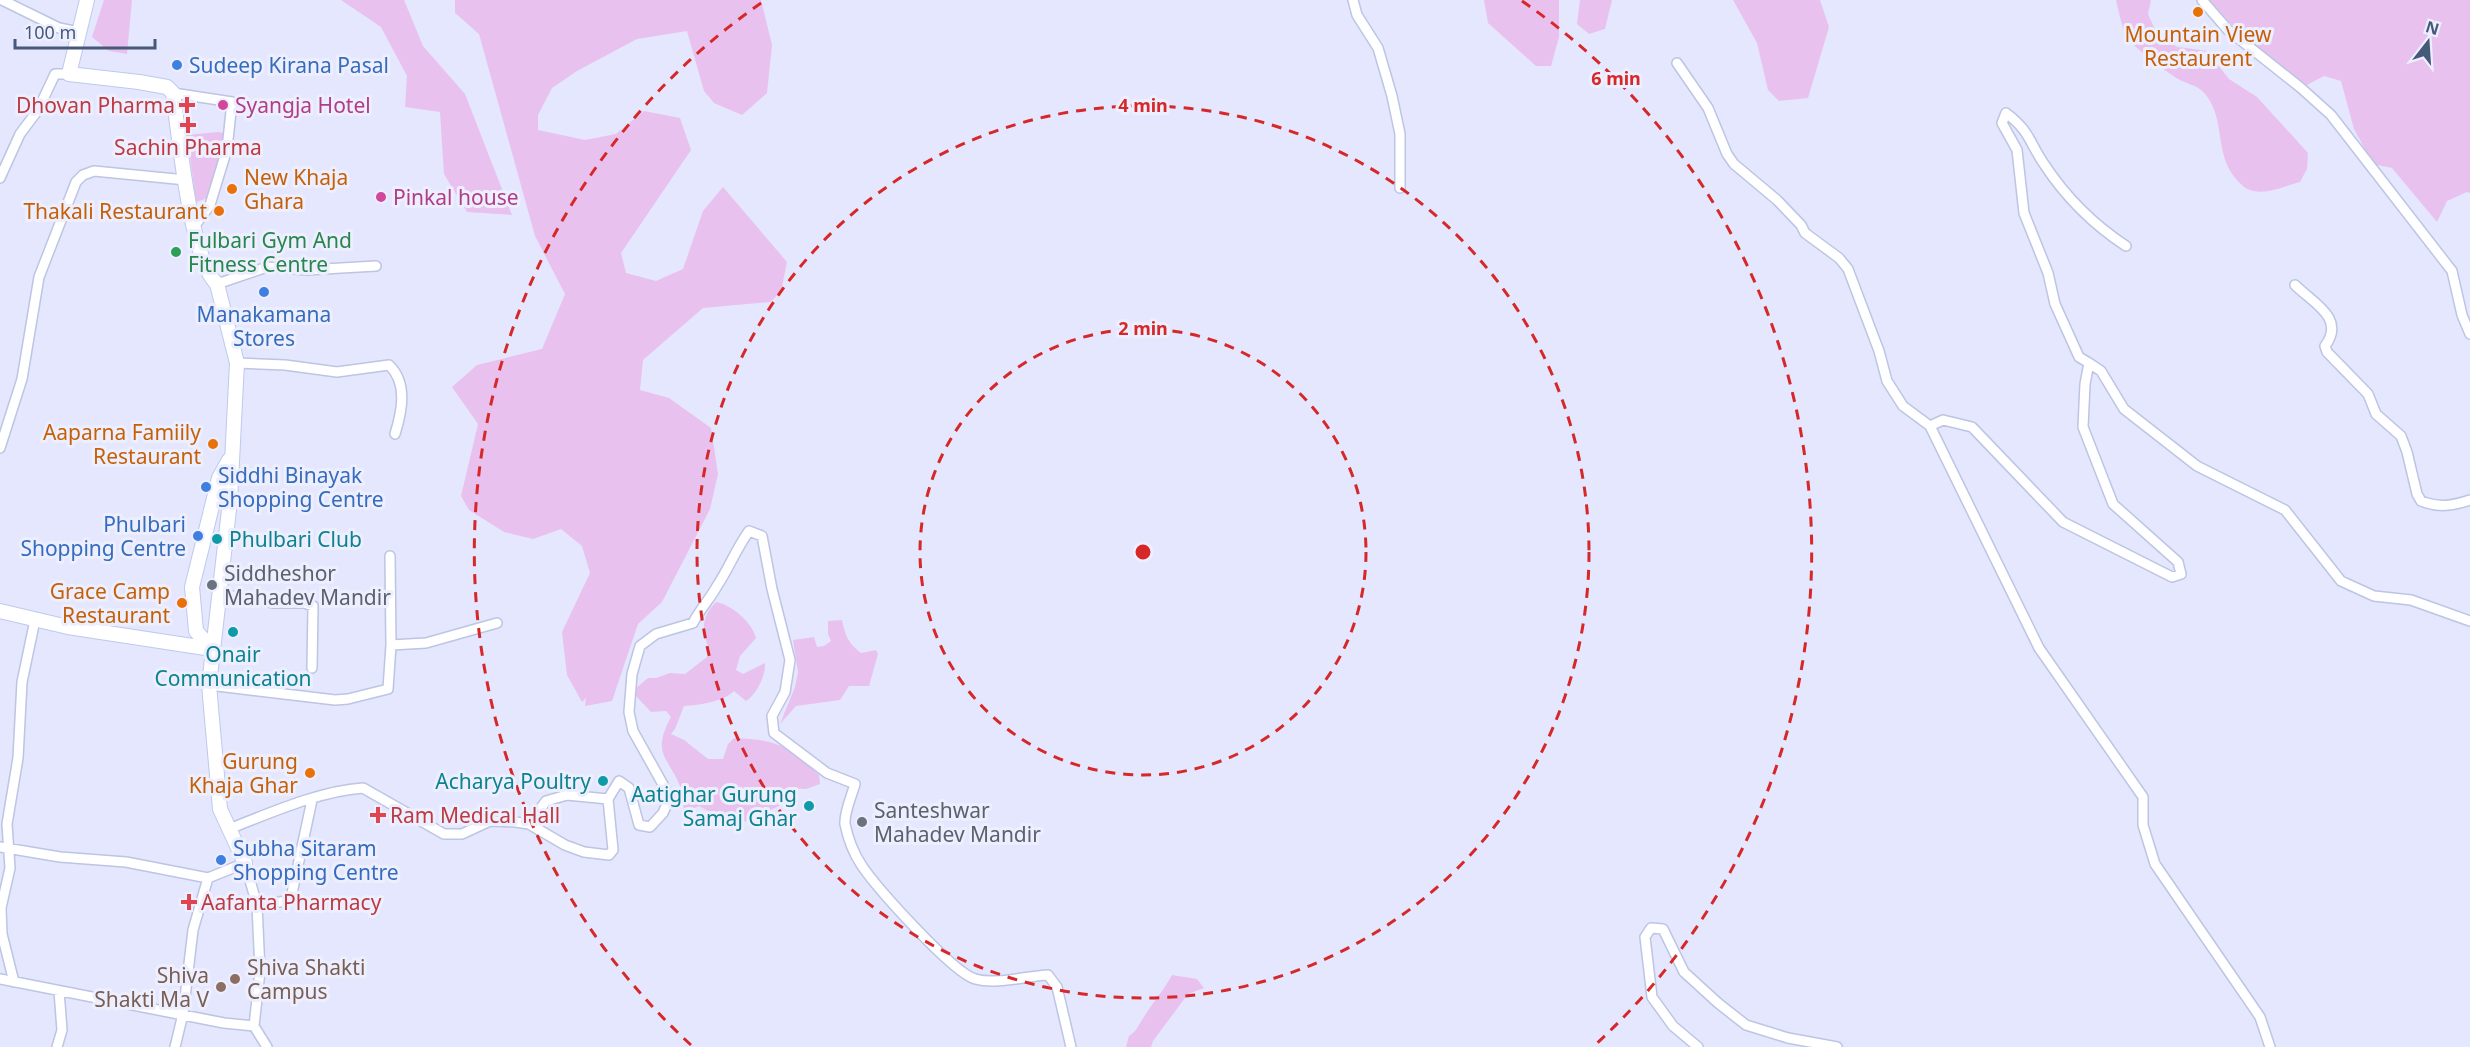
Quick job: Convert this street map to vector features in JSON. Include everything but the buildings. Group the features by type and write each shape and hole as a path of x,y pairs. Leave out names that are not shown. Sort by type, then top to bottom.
{"main road":[{"path":"87,0 69,75 148,83 167,87 173,93 193,228 208,276 217,284 237,363 230,458 230,501 209,685 220,809 245,863"},
{"path":"212,649 196,631 192,587 219,478 230,458"},
{"path":"0,612 35,620 212,649"}],"street":[{"path":"2,0 59,28 79,32"},
{"path":"1353,0 1357,15 1378,48 1392,96 1400,134 1400,188"},
{"path":"2202,0 2228,30 2331,115 2452,271 2462,315 2470,334"},
{"path":"1677,63 1708,108 1727,154 1734,164 1785,207 1805,233 1839,258 1848,269 1879,351 1887,381 1903,406 1930,426 2039,648 2143,797 2143,825 2155,864 2260,1017 2270,1047"},
{"path":"0,178 20,134 38,110 55,74 69,75"},
{"path":"173,93 232,102 224,161 210,205 193,228"},
{"path":"2126,246 2093,222 2044,164 2021,124 2006,114 2002,123 2017,150 2024,213 2049,273 2055,304 2079,357 2101,371 2124,409 2197,466 2285,510 2341,581 2374,596 2411,600 2470,621"},
{"path":"0,448 22,379 39,277 76,182 83,175 94,171 186,180"},
{"path":"217,284 267,267 307,270 376,266"},
{"path":"2295,285 2330,318 2333,335 2325,346 2327,352 2368,394 2376,414 2400,436 2421,501 2438,506 2454,505 2470,500"},
{"path":"237,363 285,365 337,372 389,366 399,374 403,393 395,434"},
{"path":"1930,426 1943,420 1972,427 2063,522 2172,577 2181,574 2178,562 2113,504 2083,427 2085,384 2089,363"},
{"path":"229,829 282,808 350,789 363,788 444,834 462,834 490,821 529,824 584,852 609,855 613,850 608,799 619,782 629,788 639,825 650,827 663,813 670,797 633,731 629,712 632,674 640,646 656,634 693,622 718,585 734,552 749,531 762,536 772,589 790,660 785,692 771,716 774,733 827,773 855,784 845,821 852,848 862,867 907,919 957,968 974,978 992,980 1048,975 1057,987 1071,1047"},
{"path":"209,685 335,700 348,699 388,688 391,645 390,556"},
{"path":"219,594 274,603 304,603 313,606 312,668"},
{"path":"14,982 2,934 1,908 10,868 4,848 18,758 22,682 35,620"},
{"path":"391,645 426,643 497,623"},
{"path":"529,824 546,801 567,795 608,799"},
{"path":"257,904 287,901 291,898 312,800"},
{"path":"4,848 60,857 126,862 208,878 245,863 257,904 260,971 254,1026 267,1047"},
{"path":"175,1047 183,1014 193,930 208,878"},
{"path":"1698,1047 1673,1026 1652,997 1645,937 1651,928 1663,929 1684,972 1746,1025 1788,1038 1837,1047"},
{"path":"0,979 224,1023 254,1026"},
{"path":"57,1047 62,1030 58,991"},
{"path":"1788,1038 1801,1047"}],"shaded area":[{"path":"104,0 132,0 127,54 109,51 92,37"},
{"path":"341,0 404,0 423,46 465,94 512,215 467,212 444,174 440,112 405,107 407,76 381,27"},
{"path":"455,0 761,0 772,45 767,93 742,115 714,103 704,91 687,31 637,39 577,71 552,88 538,115 538,130 585,140 616,134 644,111 680,118 691,150 621,253 626,273 656,281 683,269 703,211 723,187 787,262 781,292 770,302 703,308 643,360 640,390 669,398 711,428 718,474 710,509 662,602 638,624 612,701 585,706 586,698 582,702 567,675 562,632 590,573 582,546 561,529 533,539 504,532 469,510 461,496 478,424 452,387 477,365 542,349 565,294 535,236 479,34 455,13"},
{"path":"1484,0 1559,0 1559,37 1551,66 1536,66 1488,23"},
{"path":"1580,0 1612,0 1605,29 1589,34 1577,24"},
{"path":"1733,0 1820,0 1829,27 1808,98 1779,101 1768,90 1757,43"},
{"path":"2116,0 2151,0 2148,14 2157,34 2177,47 2216,52 2214,60 2229,79 2257,97 2308,153 2307,169 2300,182 2263,192 2249,190 2243,186 2227,164 2217,118 2206,95 2197,87 2173,76 2128,39"},
{"path":"2208,0 2470,0 2470,193 2467,192 2447,201 2437,222 2392,168 2373,164 2354,129 2341,81 2324,76 2305,86 2236,29"},
{"path":"224,133 220,157 208,198 196,202 187,135"},
{"path":"716,602 740,615 754,632 756,638 740,656 736,670 743,674 765,663 760,685 746,701 734,691 704,704 684,706 671,734 684,740 708,759 723,759 728,744 734,738 762,740 781,746 819,775 820,784 806,789 790,788 779,806 755,818 739,822 723,819 699,806 692,809 683,819 682,791 662,749 662,740 671,717 666,711 651,712 636,696 636,688 648,678 670,673 685,674 707,657 710,650 705,637 704,625 707,613"},
{"path":"842,620 844,630 853,646 861,653 876,650 878,654 869,686 849,686 840,700 796,706 780,724 795,687 798,672 793,640 814,637 817,647 824,646 831,641 828,634 828,621"},
{"path":"1172,975 1197,979 1204,988 1188,994 1151,1047 1126,1047 1129,1036 1136,1030"}],"place":[{"name":"Mountain View Restaurent","path":"2198,12"},
{"name":"Sudeep Kirana Pasal","path":"177,65"},
{"name":"Dhovan Pharma","path":"187,105"},
{"name":"Syangja Hotel","path":"223,105"},
{"name":"Sachin Pharma","path":"188,125"},
{"name":"New Khaja Ghara","path":"232,189"},
{"name":"Pinkal house","path":"381,197"},
{"name":"Thakali Restaurant","path":"219,211"},
{"name":"Fulbari Gym And Fitness Centre","path":"176,252"},
{"name":"Manakamana Stores","path":"264,292"},
{"name":"Aaparna Famiily Restaurant","path":"213,444"},
{"name":"Siddhi Binayak Shopping Centre","path":"206,487"},
{"name":"Phulbari Shopping Centre","path":"198,536"},
{"name":"Phulbari Club","path":"217,539"},
{"name":"Siddheshor Mahadev Mandir","path":"212,585"},
{"name":"Grace Camp Restaurant","path":"182,603"},
{"name":"Onair Communication","path":"233,632"},
{"name":"Gurung Khaja Ghar","path":"310,773"},
{"name":"Acharya Poultry","path":"603,781"},
{"name":"Aatighar Gurung Samaj Ghar","path":"809,806"},
{"name":"Ram Medical Hall","path":"378,815"},
{"name":"Santeshwar Mahadev Mandir","path":"862,822"},
{"name":"Subha Sitaram Shopping Centre","path":"221,860"},
{"name":"Aafanta Pharmacy","path":"189,902"},
{"name":"Shiva Shakti Campus","path":"235,979"},
{"name":"Shiva Shakti Ma V","path":"221,987"}]}
